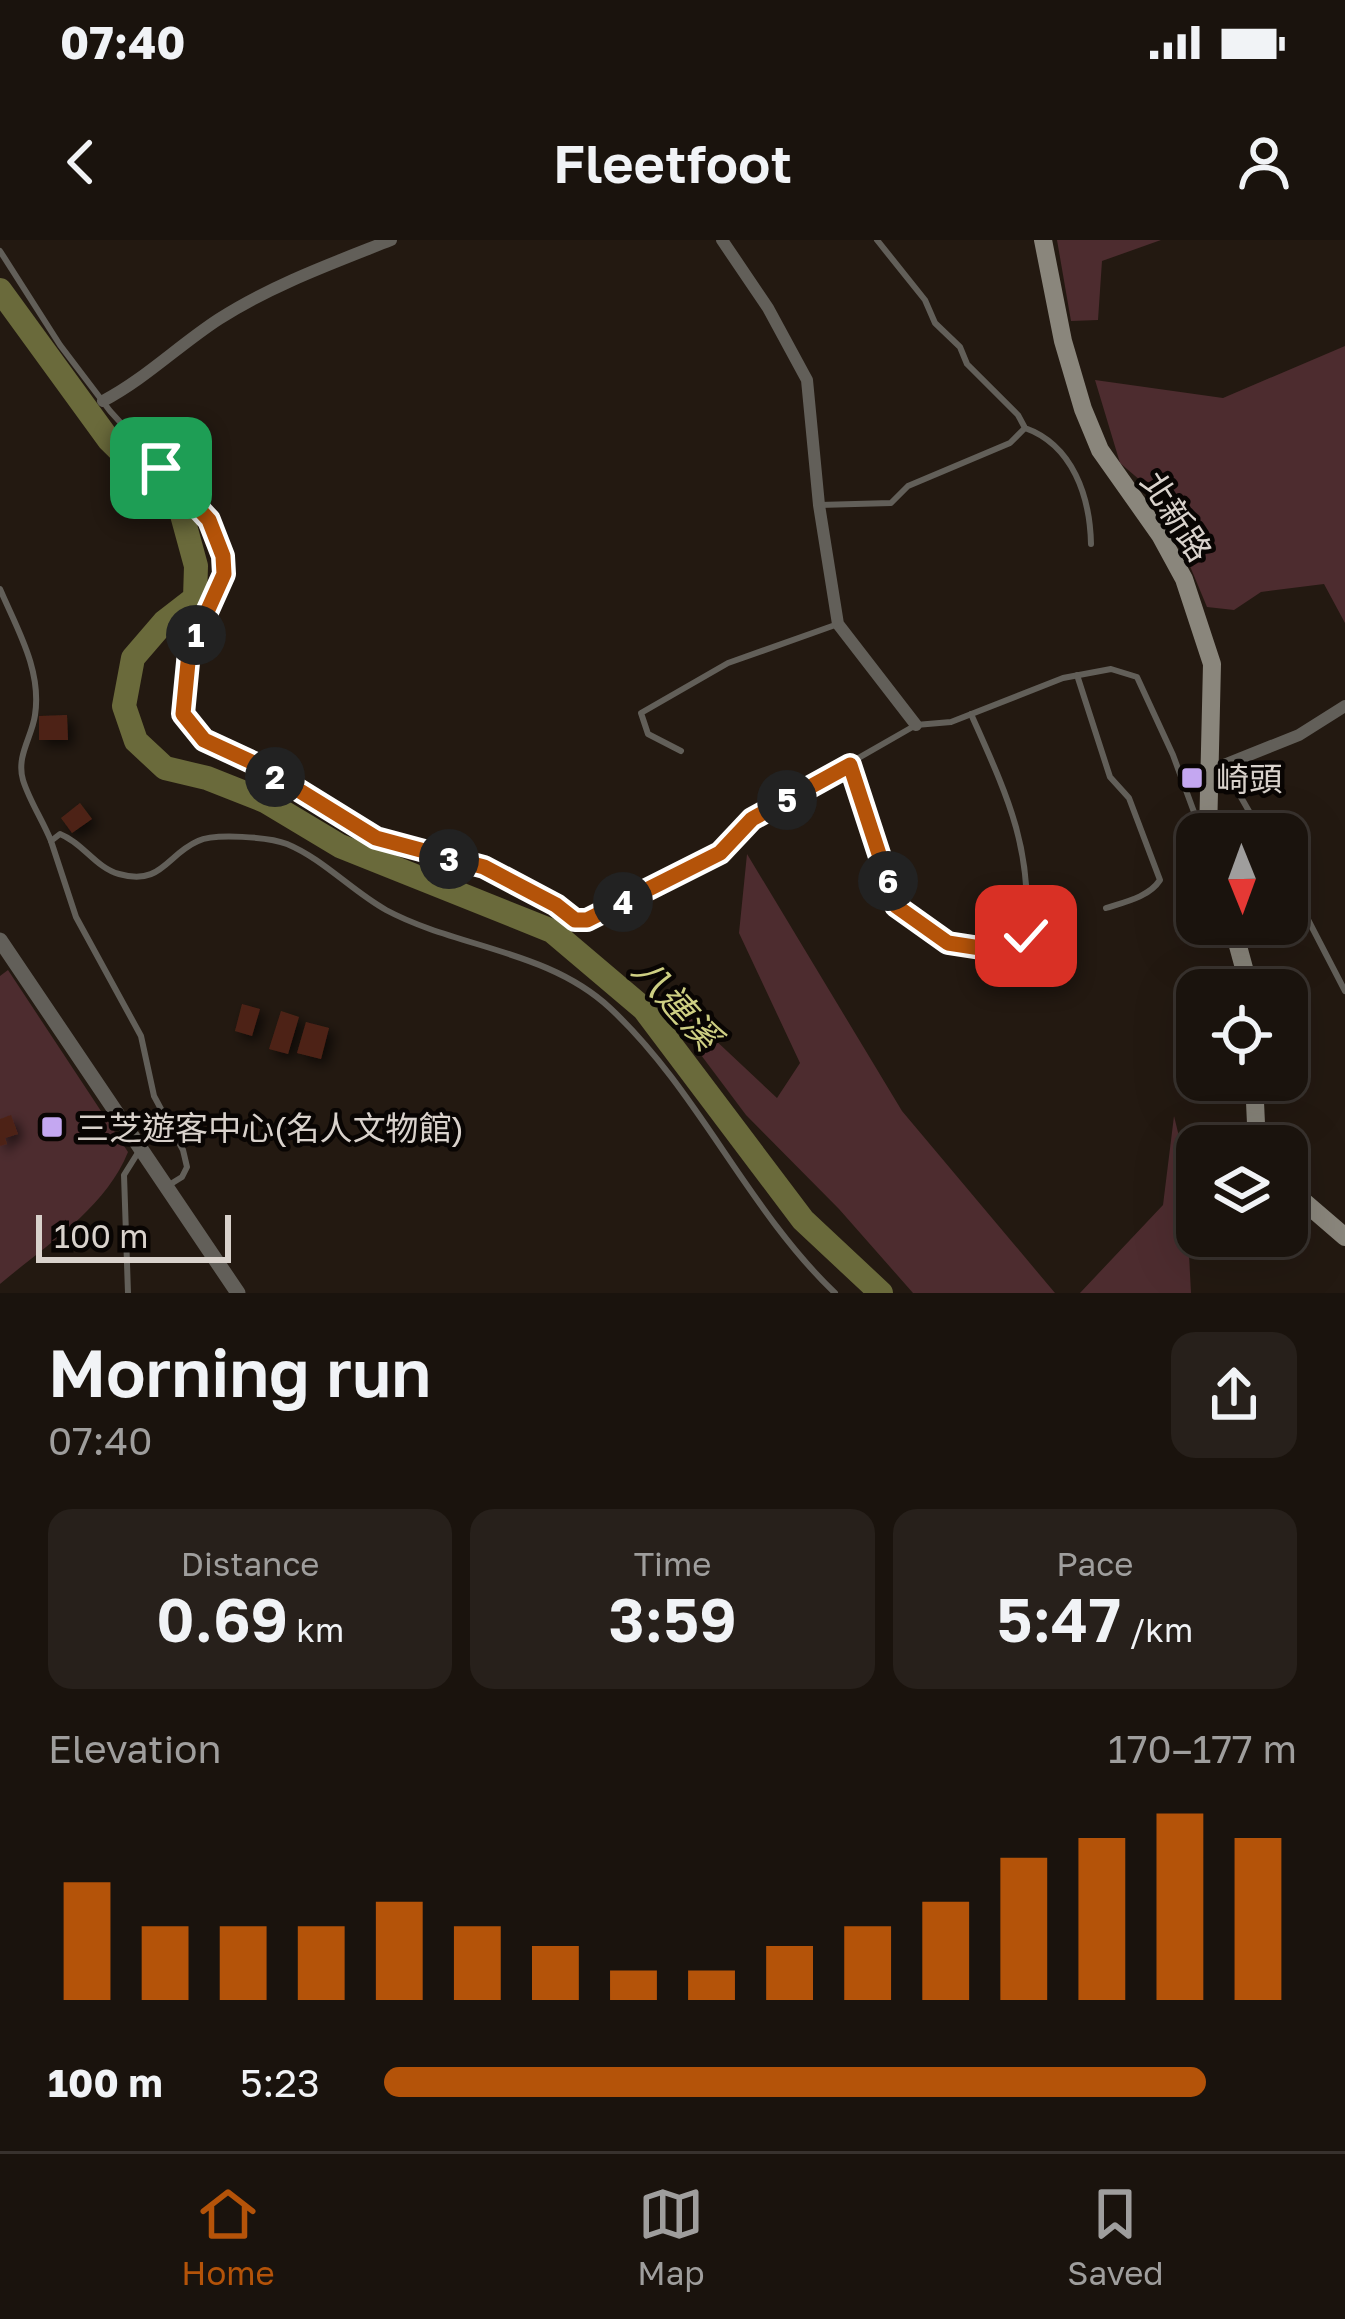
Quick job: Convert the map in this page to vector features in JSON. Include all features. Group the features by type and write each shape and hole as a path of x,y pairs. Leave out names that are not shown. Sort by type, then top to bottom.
{"main road":[{"name":"北新路","path":"1043,240 1063,340 1100,450 1160,535 1197,613 1212,664 1206,813"},
{"path":"1308,1205 1345,1238"}],"street":[{"path":"103,401 219,320 322,267 391,240"},
{"path":"722,240 769,308 807,380 819,505 838,624 916,725"},
{"path":"1209,771 1299,735 1345,706"},
{"path":"0,940 238,1293"}],"lane":[{"path":"877,240 925,300 934,323 960,347 968,364 1025,428 1045,436 1070,461 1083,494 1091,544"},
{"path":"0,251 60,345 103,401 209,520 223,556 224,574 189,652 183,714 204,740 258,765 376,838 484,867 575,920 587,920 720,853 752,819 916,725 951,722 1077,675 1111,669 1136,677 1173,755 1191,813"},
{"path":"819,505 891,502 908,486 1010,443 1025,428"},
{"path":"0,589 26,640 26,659 32,670 35,716 22,755 22,778 51,841 76,917 141,1036 154,1096 182,1150 187,1168 166,1187"},
{"path":"681,751 649,734 641,713 728,663 838,624"},
{"path":"1077,675 1110,777 1129,798 1160,880 1155,888 1106,908"},
{"path":"850,765 896,906 948,943 1000,951 1026,936 1029,895 1016,817 971,714"},
{"path":"1209,771 1234,784 1250,813"},
{"path":"51,841 60,834 76,841 104,868 146,877 166,868 201,839 236,837 286,843 389,912 569,978 609,1007 657,1062 775,1228 835,1293"},
{"path":"1308,920 1345,991"},
{"path":"128,1293 124,1175 140,1150"}],"shaded area":[{"path":"1057,240 1161,240 1102,261 1098,320 1071,321"},
{"path":"1345,346 1345,623 1324,584 1261,592 1234,610 1207,607 1162,499 1120,463 1095,380 1223,398"},
{"path":"747,854 902,1111 1055,1293 913,1293 746,1115 668,1011 679,1006 777,1098 800,1063 739,933"},
{"path":"8,970 128,1152 90,1209 0,1284 0,976"},
{"path":"1174,1116 1176,1257 1189,1257 1191,1293 1080,1293 1163,1205"}],"building":[{"path":"67,715 68,740 39,740 39,716"},
{"path":"80,803 92,819 72,833 61,818"},
{"path":"242,1004 260,1009 252,1036 235,1031"},
{"path":"281,1011 299,1017 288,1054 269,1049"},
{"path":"306,1022 329,1028 321,1059 297,1053"},
{"path":"11,1115 18,1134 5,1138 7,1144 0,1146 0,1119"}],"waterway":[{"name":"八連溪","path":"0,290 109,440 181,511 196,566 195,598 164,622 133,658 124,706 136,741 165,768 207,778 265,801 340,846 552,931 644,1009 803,1220 881,1293"}],"place":[{"name":"崎頭","path":"1192,778"},
{"name":"三芝遊客中心(名人文物館)","path":"52,1127"}],"route":[{"path":"161,468 209,520 223,556 224,574 189,652 183,714 204,740 258,765 340,819 376,838 484,867 575,920 587,920 720,853 752,819 850,765 896,906 948,943 1000,951 1026,936"}]}
